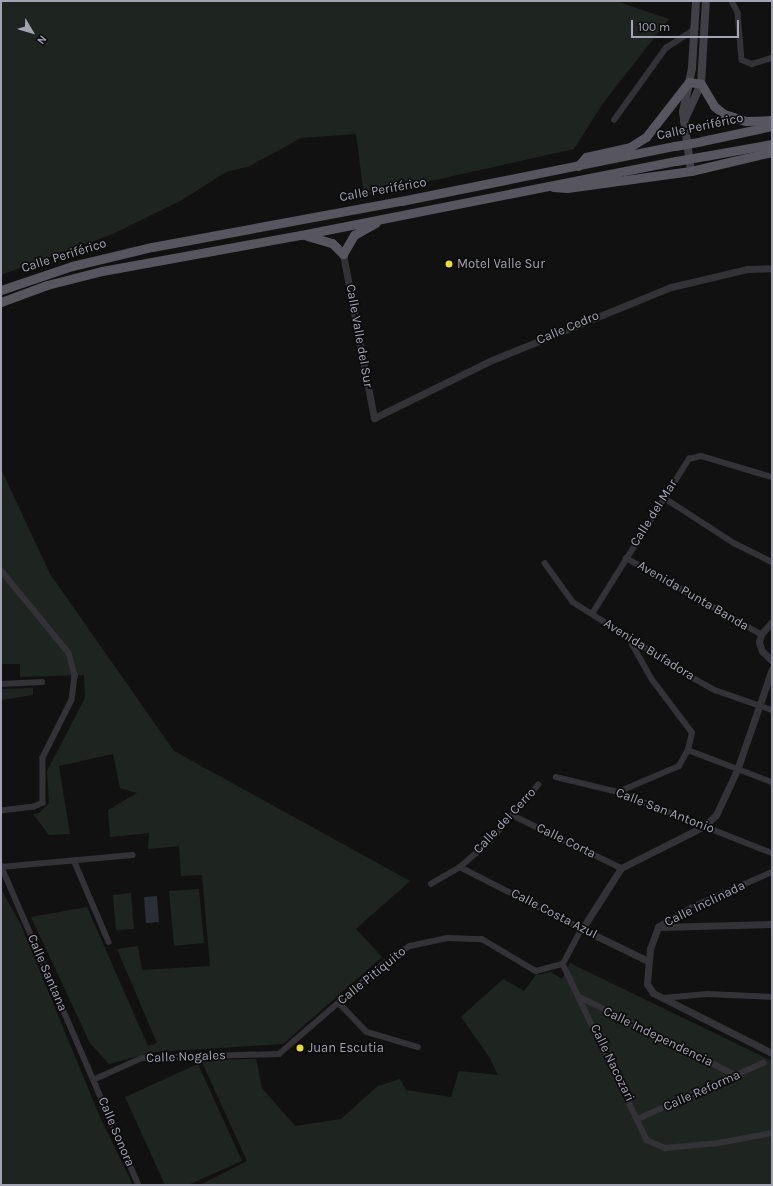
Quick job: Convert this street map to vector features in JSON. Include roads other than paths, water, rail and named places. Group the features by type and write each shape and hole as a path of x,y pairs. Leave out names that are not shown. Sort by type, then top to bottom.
{"highway":[{"path":"578,166 586,157 630,147 642,139 673,106 689,82 701,84 714,106 724,114 746,121 772,120"},
{"name":"Calle Periférico","path":"1,290 72,266 144,248 578,166 772,126"},
{"name":"Calle Periférico","path":"1,302 47,285 95,272 301,235 540,186 772,144"},
{"path":"540,186 567,188 691,172 772,152"},
{"path":"301,235 325,240 343,254 354,235 388,217"}],"main road":[{"path":"691,172 684,121 683,101 689,82 695,29 696,1"},
{"path":"684,121 701,84 706,1"}],"street":[{"path":"732,1 738,13 742,60 752,64 772,58"},
{"path":"614,120 666,48 695,29"},
{"name":"Calle Valle del Sur","path":"343,254 374,418"},
{"name":"Calle Cedro","path":"374,418 492,360 671,287 740,271 772,268"},
{"name":"Calle del Mar","path":"592,614 663,497 689,459 695,456 772,477"},
{"path":"663,497 734,543 772,562"},
{"name":"Avenida Punta Banda","path":"626,558 761,634"},
{"name":"Avenida Bufadora","path":"545,563 573,602 704,684 772,710"},
{"path":"1,570 69,653 75,676 72,700 43,758 43,802 34,807 1,811"},
{"name":"Avenida Punta Banda","path":"772,622 761,634 762,651 772,661"},
{"path":"618,792 679,766 688,750 692,733 652,680 627,636"},
{"path":"563,964 582,929 621,868 704,826 716,815 737,770 772,669"},
{"path":"1,684 42,682"},
{"path":"688,750 737,770 772,782"},
{"name":"Calle San Antonio","path":"556,777 618,792 772,853"},
{"name":"Calle del Cerro","path":"431,884 460,867 490,841 538,785"},
{"name":"Calle Corta","path":"512,815 621,868"},
{"path":"1,867 132,855"},
{"path":"74,860 109,942"},
{"name":"Calle Santana","path":"1,867 93,1080"},
{"name":"Calle Costa Azul","path":"460,867 648,961"},
{"name":"Calle Inclinada","path":"663,998 653,993 647,984 648,961 652,936 658,927 692,907 772,872"},
{"path":"658,927 772,924"},
{"name":"Calle Pitiquito","path":"260,1054 279,1054 339,1002 410,946 447,938 482,939 536,971 563,964"},
{"name":"Calle Nacozari","path":"563,964 640,1118 648,1140 665,1148 719,1143 772,1133"},
{"path":"663,998 707,994 772,997"},
{"name":"Calle Independencia","path":"580,998 737,1076"},
{"path":"663,998 772,1053"},
{"path":"339,1002 367,1032 418,1047"},
{"name":"Calle Nogales","path":"93,1080 142,1058 260,1054"},
{"name":"Calle Reforma","path":"640,1118 737,1076 763,1063"},
{"name":"Calle Sonora","path":"93,1080 139,1185"}],"place":[{"name":"Motel Valle Sur","path":"449,264"},
{"name":"Juan Escutia","path":"300,1048"}]}
